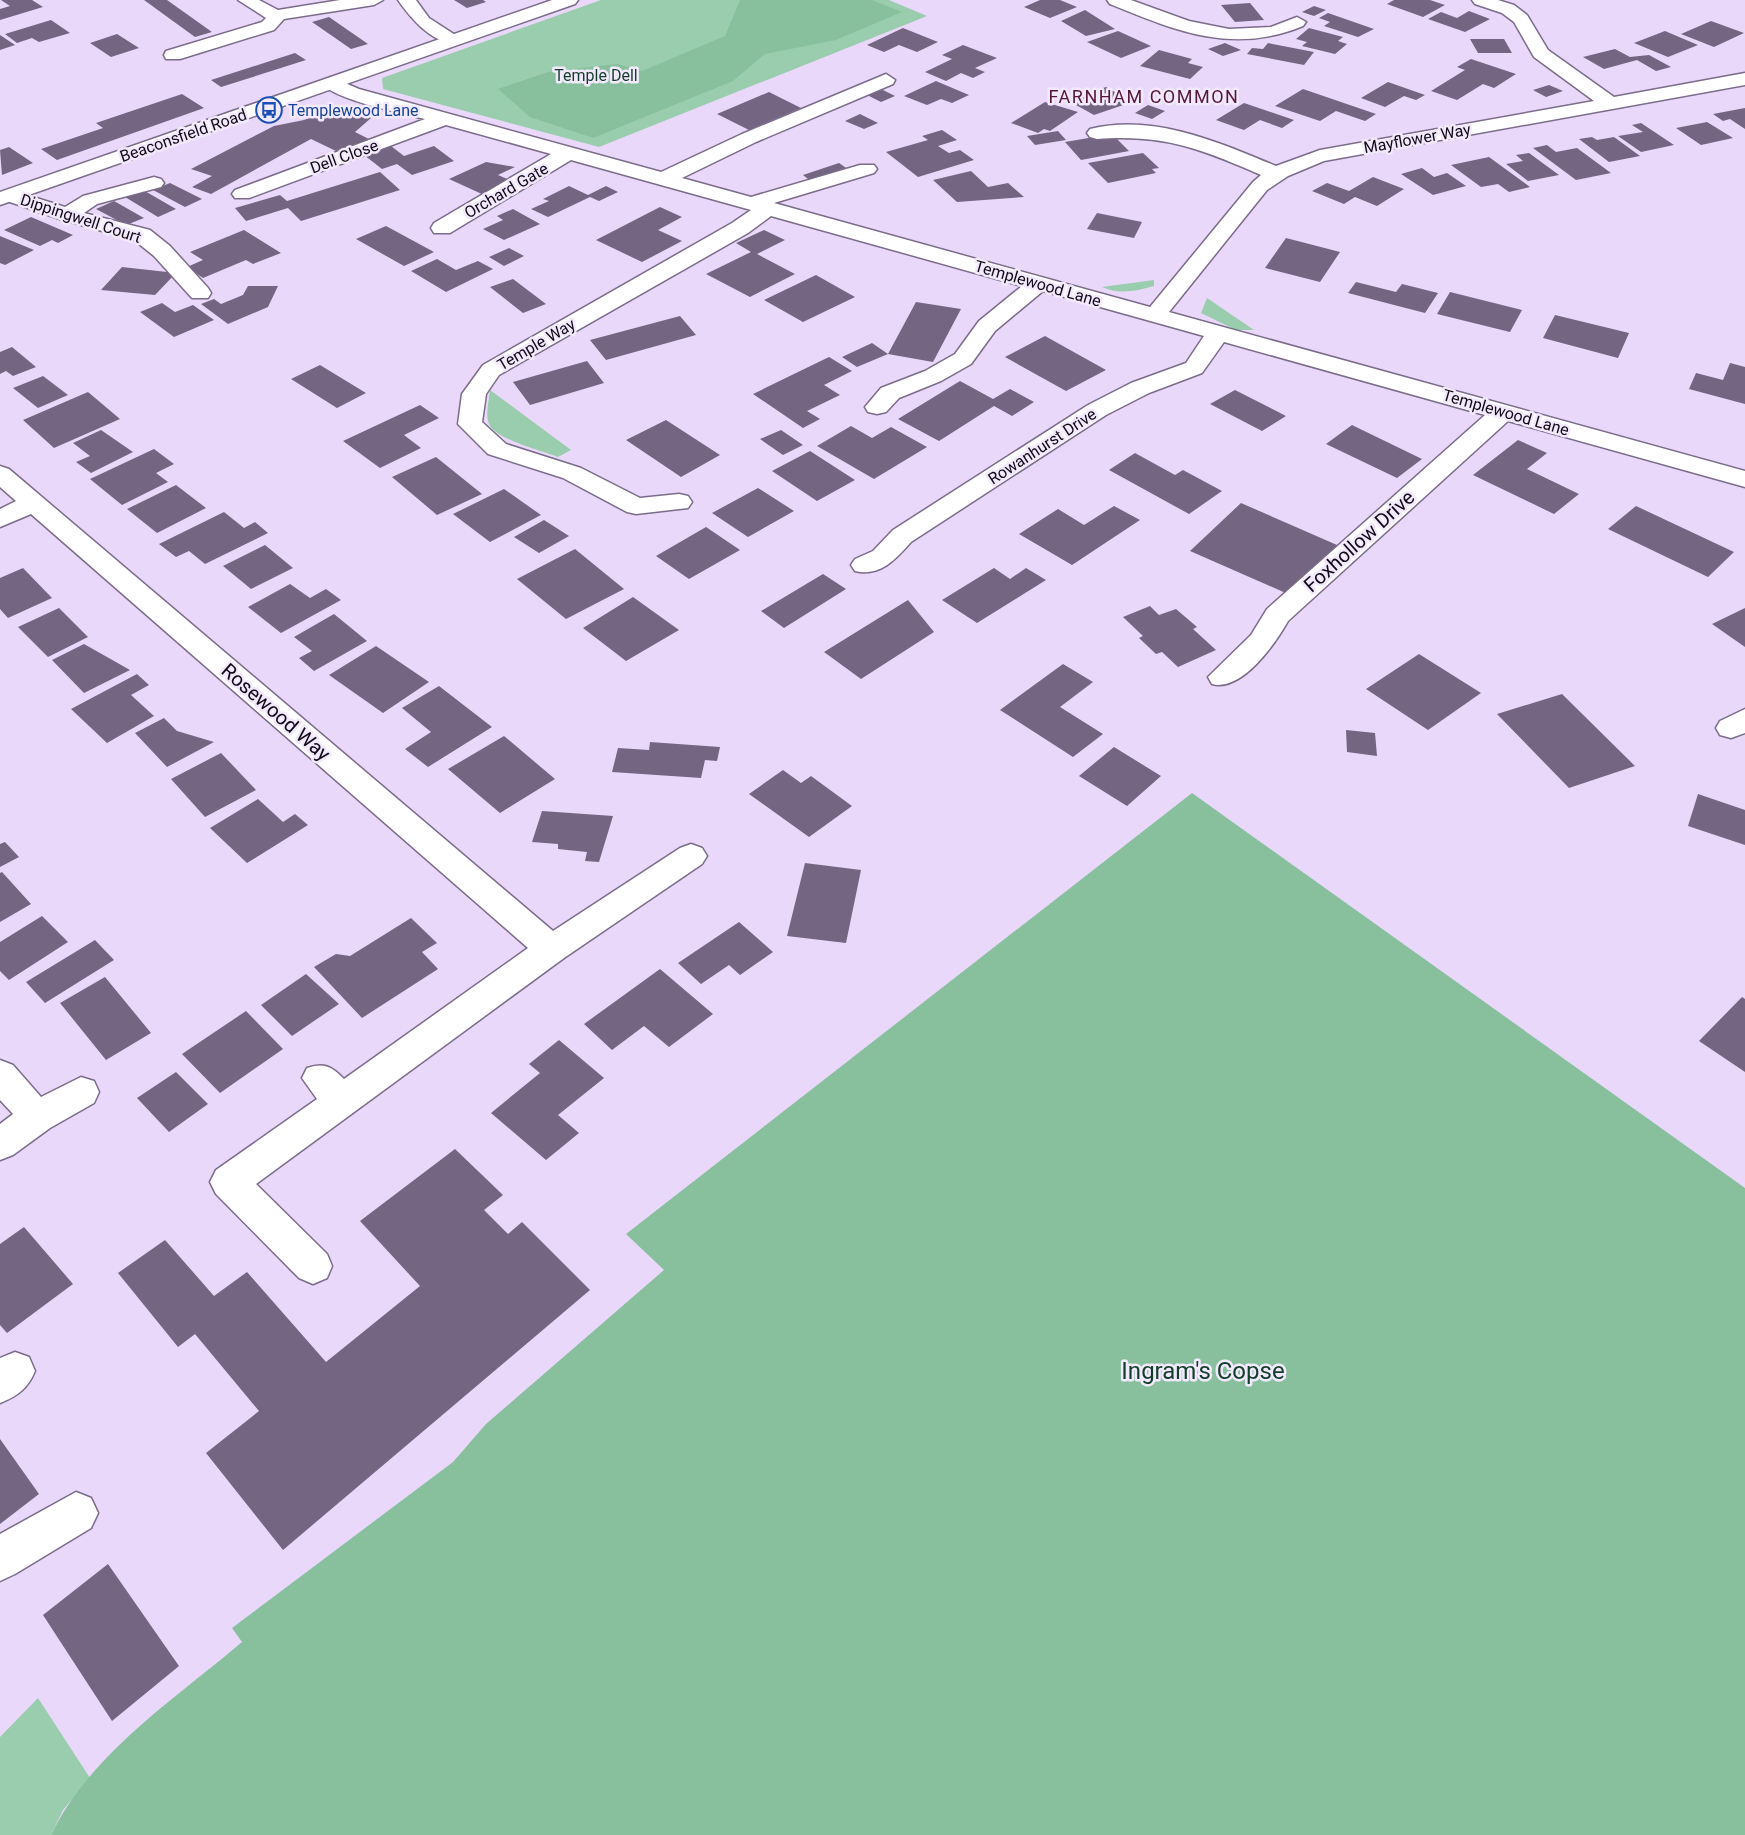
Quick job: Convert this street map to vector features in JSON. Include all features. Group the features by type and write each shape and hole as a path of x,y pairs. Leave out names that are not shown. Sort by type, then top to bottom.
{"street":[{"path":"247,0 268,13 278,15 374,0"},
{"path":"407,0 423,22 454,40"},
{"name":"Beaconsfield Road","path":"5,197 569,0"},
{"path":"1116,0 1169,22 1212,33 1245,36 1280,32 1297,22"},
{"path":"1481,0 1508,9 1521,19 1541,53 1553,64 1610,103"},
{"path":"173,55 268,26 278,15"},
{"name":"Mayflower Way","path":"1155,315 1260,186 1274,173 1320,156 1745,79"},
{"path":"663,179 748,138 886,80"},
{"name":"Templewood Lane","path":"331,83 352,93 1745,479"},
{"name":"Dell Close","path":"242,194 447,118"},
{"path":"1097,133 1138,129 1167,133 1197,141 1274,173"},
{"name":"Orchard Gate","path":"442,228 570,152"},
{"path":"760,206 867,169"},
{"path":"67,215 90,200 154,183"},
{"name":"Dippingwell Court","path":"5,197 142,235 162,251 200,293"},
{"name":"Temple Way","path":"636,506 572,473 497,449 470,424 470,401 491,370 740,228 760,206"},
{"path":"878,407 890,393 933,376 963,359 987,326 1039,283"},
{"name":"Rowanhurst Drive","path":"865,565 883,557 902,536 1097,410 1140,388 1194,368 1218,333"},
{"name":"Foxhollow Drive","path":"1222,677 1262,641 1277,615 1504,411"},
{"name":"Rosewood Way","path":"0,474 552,949"},
{"path":"629,532 636,506 679,502"},
{"path":"0,519 34,503"},
{"path":"313,1266 229,1182 286,1141 331,1089 552,949 691,856"},
{"path":"0,1075 38,1117"},
{"path":"0,1144 38,1117 81,1092"},
{"path":"0,1559 76,1513"}],"green space":[{"name":"Temple Dell","path":"601,0 889,0 927,16 599,147 383,89 382,78"},
{"path":"740,0 872,0 902,12 836,40 765,54 733,81 593,138 530,117 498,89 548,72 617,64 642,71 725,36"},
{"path":"1154,280 1154,286 1134,291 1121,292 1102,287"},
{"path":"1207,298 1254,330 1236,330 1201,313"},
{"path":"490,390 571,450 558,457 500,435 489,424 487,416"},
{"name":"Ingram's Copse","path":"1192,793 1745,1188 1745,1835 51,1835 68,1806 111,1753 162,1707 242,1642 232,1628 453,1462 486,1424 664,1270 626,1234"},
{"path":"38,1698 90,1778 63,1810 51,1835 0,1835 0,1737"}],"building":[{"path":"1,0 32,0 43,7 0,20 0,9 10,6"},
{"path":"144,0 167,0 212,32 195,37"},
{"path":"454,0 483,0 486,2 467,8"},
{"path":"1040,0 1060,0 1077,7 1050,18 1024,7"},
{"path":"1394,0 1430,0 1445,5 1423,17 1387,4"},
{"path":"1250,3 1264,20 1235,22 1221,5"},
{"path":"1314,6 1326,10 1314,16 1302,12"},
{"path":"1085,10 1115,29 1086,36 1061,21"},
{"path":"1469,11 1490,19 1465,32 1428,19 1441,12 1457,18"},
{"path":"1328,13 1374,29 1358,37 1324,26 1330,22 1319,18"},
{"path":"329,17 368,44 351,49 312,22"},
{"path":"51,20 70,33 39,42 32,38 17,43 5,34"},
{"path":"1711,21 1744,33 1714,47 1681,34"},
{"path":"903,28 938,42 917,52 899,45 884,52 867,45"},
{"path":"1309,28 1343,37 1338,41 1347,44 1335,54 1302,46 1307,42 1296,39"},
{"path":"1118,31 1151,46 1121,58 1087,42"},
{"path":"1665,31 1698,45 1668,57 1634,43"},
{"path":"117,34 139,48 111,57 90,43"},
{"path":"0,35 15,45 0,50"},
{"path":"1470,39 1504,39 1512,53 1478,53"},
{"path":"1225,43 1241,50 1223,56 1208,49"},
{"path":"1268,43 1314,52 1304,65 1247,54 1252,48 1263,49"},
{"path":"963,45 997,58 975,68 985,72 973,78 961,73 946,81 925,72 952,59 942,55"},
{"path":"1615,49 1630,57 1649,55 1671,67 1656,71 1637,60 1604,69 1583,57"},
{"path":"1159,50 1192,59 1188,63 1203,67 1190,79 1140,66"},
{"path":"295,53 306,60 221,87 211,80"},
{"path":"1471,59 1516,74 1494,88 1483,84 1457,100 1431,91 1465,70 1457,67"},
{"path":"936,81 969,95 952,103 941,99 927,105 904,96"},
{"path":"1388,82 1425,95 1416,100 1404,96 1385,107 1361,98"},
{"path":"1549,85 1563,91 1546,97 1533,90"},
{"path":"1106,87 1132,102 1094,115 1067,100"},
{"path":"879,88 895,96 881,102 865,94"},
{"path":"1303,89 1376,114 1365,121 1336,111 1320,121 1275,106"},
{"path":"769,92 801,108 749,130 717,114"},
{"path":"182,94 204,108 57,160 41,149 103,128 96,123"},
{"path":"1045,102 1078,112 1050,131 1044,129 1038,133 1011,123"},
{"path":"1244,103 1294,120 1282,128 1260,120 1244,130 1216,120"},
{"path":"1148,105 1165,111 1152,119 1135,113"},
{"path":"344,107 371,118 355,132 369,139 338,152 311,139 211,194 192,187 212,176 191,169 274,126 304,120 321,113 328,115"},
{"path":"1745,108 1745,129 1730,119 1723,121 1713,114"},
{"path":"860,114 878,123 864,129 845,121"},
{"path":"1707,122 1733,138 1701,145 1676,128"},
{"path":"1641,123 1674,145 1641,152 1618,136 1643,132 1632,125"},
{"path":"942,130 957,140 938,146 949,153 960,150 974,160 918,177 886,152 928,140 922,136"},
{"path":"1058,131 1066,140 1035,145 1027,136"},
{"path":"1106,135 1110,139 1117,139 1129,151 1081,160 1065,142"},
{"path":"1592,137 1597,140 1614,137 1640,156 1609,162 1579,139"},
{"path":"1547,145 1556,152 1577,148 1611,173 1576,180 1533,148"},
{"path":"391,146 404,156 434,146 454,161 412,175 397,164 382,169 364,155"},
{"path":"9,147 33,163 2,175 0,150"},
{"path":"1143,153 1159,168 1152,169 1156,173 1108,183 1088,163"},
{"path":"1529,153 1559,175 1528,181 1506,164 1523,161 1516,155"},
{"path":"1489,157 1530,187 1509,192 1498,184 1481,187 1451,165"},
{"path":"486,162 515,167 498,175 512,181 484,195 449,179"},
{"path":"839,163 849,170 813,183 803,175"},
{"path":"1422,168 1434,177 1447,173 1466,186 1433,195 1401,174"},
{"path":"971,171 988,187 1008,183 1024,197 957,202 933,180"},
{"path":"380,172 400,190 301,221 288,208 246,221 235,208 280,195 287,201"},
{"path":"1373,177 1404,189 1377,206 1355,197 1344,204 1312,191 1327,183 1349,191"},
{"path":"170,183 202,199 185,207 153,190"},
{"path":"569,186 588,195 606,186 618,192 599,201 590,197 548,217 531,209 549,201 543,199"},
{"path":"143,190 176,209 158,217 125,197"},
{"path":"114,201 144,218 126,225 96,209"},
{"path":"660,207 682,217 658,230 682,241 642,262 596,240"},
{"path":"513,209 540,224 504,240 483,229 503,220 497,216"},
{"path":"1097,213 1142,222 1134,238 1087,229"},
{"path":"31,217 73,235 58,243 52,240 40,246 4,230"},
{"path":"386,226 434,252 404,266 356,239"},
{"path":"244,230 281,253 253,264 246,260 203,278 187,267 203,260 190,252"},
{"path":"764,230 785,240 757,254 795,274 750,297 706,274 751,252 736,243"},
{"path":"0,236 34,250 5,265 0,263"},
{"path":"1286,238 1340,252 1320,282 1265,268"},
{"path":"509,248 524,256 504,266 489,257"},
{"path":"437,259 456,270 478,261 493,269 446,292 411,271"},
{"path":"122,267 176,273 155,295 101,290"},
{"path":"816,275 855,297 803,322 764,300"},
{"path":"513,279 546,304 523,313 490,287"},
{"path":"1356,282 1396,292 1402,284 1438,293 1425,313 1348,293"},
{"path":"248,286 278,286 268,307 228,324 201,304 214,299 221,304 243,295"},
{"path":"1450,292 1522,310 1510,332 1437,314"},
{"path":"916,302 961,309 933,362 888,354"},
{"path":"162,303 175,312 193,305 214,320 174,337 140,312"},
{"path":"1555,315 1629,333 1618,358 1543,338"},
{"path":"680,316 696,335 606,360 590,340"},
{"path":"1045,336 1106,370 1066,391 1005,357"},
{"path":"872,343 888,354 857,367 842,357"},
{"path":"12,347 36,367 13,376 6,371 0,374 0,352"},
{"path":"829,357 852,371 824,385 840,395 807,411 820,419 803,428 753,394"},
{"path":"587,361 604,383 530,405 513,382"},
{"path":"1730,363 1745,367 1745,404 1689,389 1696,373 1723,380"},
{"path":"320,365 366,393 337,408 291,379"},
{"path":"43,376 68,395 38,408 13,388"},
{"path":"960,381 993,399 1010,389 1034,402 1012,416 994,406 939,441 898,419"},
{"path":"1235,390 1286,416 1262,431 1210,404"},
{"path":"88,392 120,419 54,448 23,420"},
{"path":"420,405 439,418 404,435 421,448 380,468 343,441"},
{"path":"666,420 720,455 681,477 626,440"},
{"path":"1352,425 1422,459 1397,478 1326,444"},
{"path":"851,426 872,438 891,427 927,447 874,479 817,446"},
{"path":"101,430 133,452 91,473 76,462 90,456 73,443"},
{"path":"781,430 803,445 783,455 760,439"},
{"path":"1518,440 1547,453 1527,469 1579,494 1554,514 1473,475"},
{"path":"154,449 174,464 156,473 168,482 122,505 90,479"},
{"path":"810,451 855,480 817,501 772,471"},
{"path":"1135,453 1175,475 1183,470 1222,491 1189,514 1109,470"},
{"path":"436,457 482,494 437,515 392,477"},
{"path":"176,485 206,508 157,533 127,509"},
{"path":"758,488 794,511 748,537 712,513"},
{"path":"504,489 541,515 490,542 453,514"},
{"path":"1241,503 1337,545 1288,594 1190,551"},
{"path":"1114,506 1140,520 1072,565 1019,534 1058,509 1084,525"},
{"path":"1636,506 1734,552 1708,577 1608,529"},
{"path":"224,512 244,528 255,522 268,533 205,564 189,551 176,557 159,544"},
{"path":"544,520 569,536 539,553 514,537"},
{"path":"706,527 740,550 689,579 656,556"},
{"path":"265,545 293,568 251,589 223,566"},
{"path":"575,549 624,589 566,619 517,579"},
{"path":"23,568 52,598 8,618 0,609 0,578"},
{"path":"994,568 1010,579 1026,568 1046,580 977,623 942,600"},
{"path":"823,574 846,589 784,628 761,611"},
{"path":"290,584 310,598 326,589 341,600 281,633 248,607"},
{"path":"633,597 679,630 626,661 583,628"},
{"path":"908,600 934,632 861,679 824,652"},
{"path":"1150,606 1159,615 1176,609 1197,627 1193,629 1216,650 1178,667 1162,652 1156,654 1139,638 1143,636 1123,617"},
{"path":"59,608 88,637 48,657 18,627"},
{"path":"1745,608 1745,647 1712,624"},
{"path":"334,614 367,641 314,671 299,658 312,651 294,637"},
{"path":"84,644 130,670 84,693 52,660"},
{"path":"376,646 429,682 383,713 329,675"},
{"path":"1419,654 1481,693 1428,730 1366,689"},
{"path":"1063,664 1093,682 1060,707 1103,734 1073,757 1000,710"},
{"path":"137,674 149,685 131,695 154,716 107,743 71,709"},
{"path":"439,686 492,727 428,767 405,749 431,732 402,708"},
{"path":"1562,694 1635,766 1569,788 1497,714"},
{"path":"164,718 177,731 214,742 167,767 135,733"},
{"path":"1346,730 1375,733 1377,756 1347,752"},
{"path":"504,736 555,779 500,813 448,769"},
{"path":"650,742 720,747 717,761 705,760 701,778 612,772 618,748 649,750"},
{"path":"1114,747 1161,776 1127,806 1079,776"},
{"path":"221,753 256,790 205,817 171,779"},
{"path":"783,770 801,783 811,776 852,806 809,837 749,794"},
{"path":"1698,794 1745,810 1745,845 1688,826"},
{"path":"258,799 283,822 295,814 308,825 247,863 210,828"},
{"path":"542,811 613,816 599,862 585,861 587,852 558,849 558,844 532,842"},
{"path":"5,842 19,857 0,867 0,844"},
{"path":"805,863 861,870 846,943 787,936"},
{"path":"2,872 31,904 0,922 0,873"},
{"path":"42,916 68,942 9,980 0,971 0,942"},
{"path":"411,918 437,943 422,952 438,969 362,1018 314,967 336,954 350,956"},
{"path":"739,922 773,952 740,975 729,965 701,984 678,963"},
{"path":"95,940 114,960 45,1003 26,982"},
{"path":"660,969 713,1014 669,1047 644,1026 612,1050 584,1024"},
{"path":"306,974 339,1004 292,1036 261,1005"},
{"path":"105,977 151,1033 106,1060 60,1003"},
{"path":"1742,997 1745,999 1745,1072 1699,1041"},
{"path":"246,1011 283,1049 220,1093 182,1054"},
{"path":"559,1040 604,1078 558,1115 579,1133 546,1160 491,1113 540,1073 529,1064"},
{"path":"176,1072 208,1104 169,1132 137,1098"},
{"path":"455,1149 503,1195 484,1210 508,1234 522,1222 590,1290 283,1550 206,1453 259,1411 195,1334 178,1347 118,1273 165,1240 214,1296 247,1272 326,1362 420,1286 360,1221"},
{"path":"24,1227 73,1284 7,1333 0,1325 0,1244"},
{"path":"0,1439 39,1494 0,1524"},
{"path":"108,1564 179,1666 112,1721 43,1615"}],"place":[{"name":"Templewood Lane","path":"269,110"}],"district":[{"name":"FARNHAM COMMON","path":"1144,97"}]}
